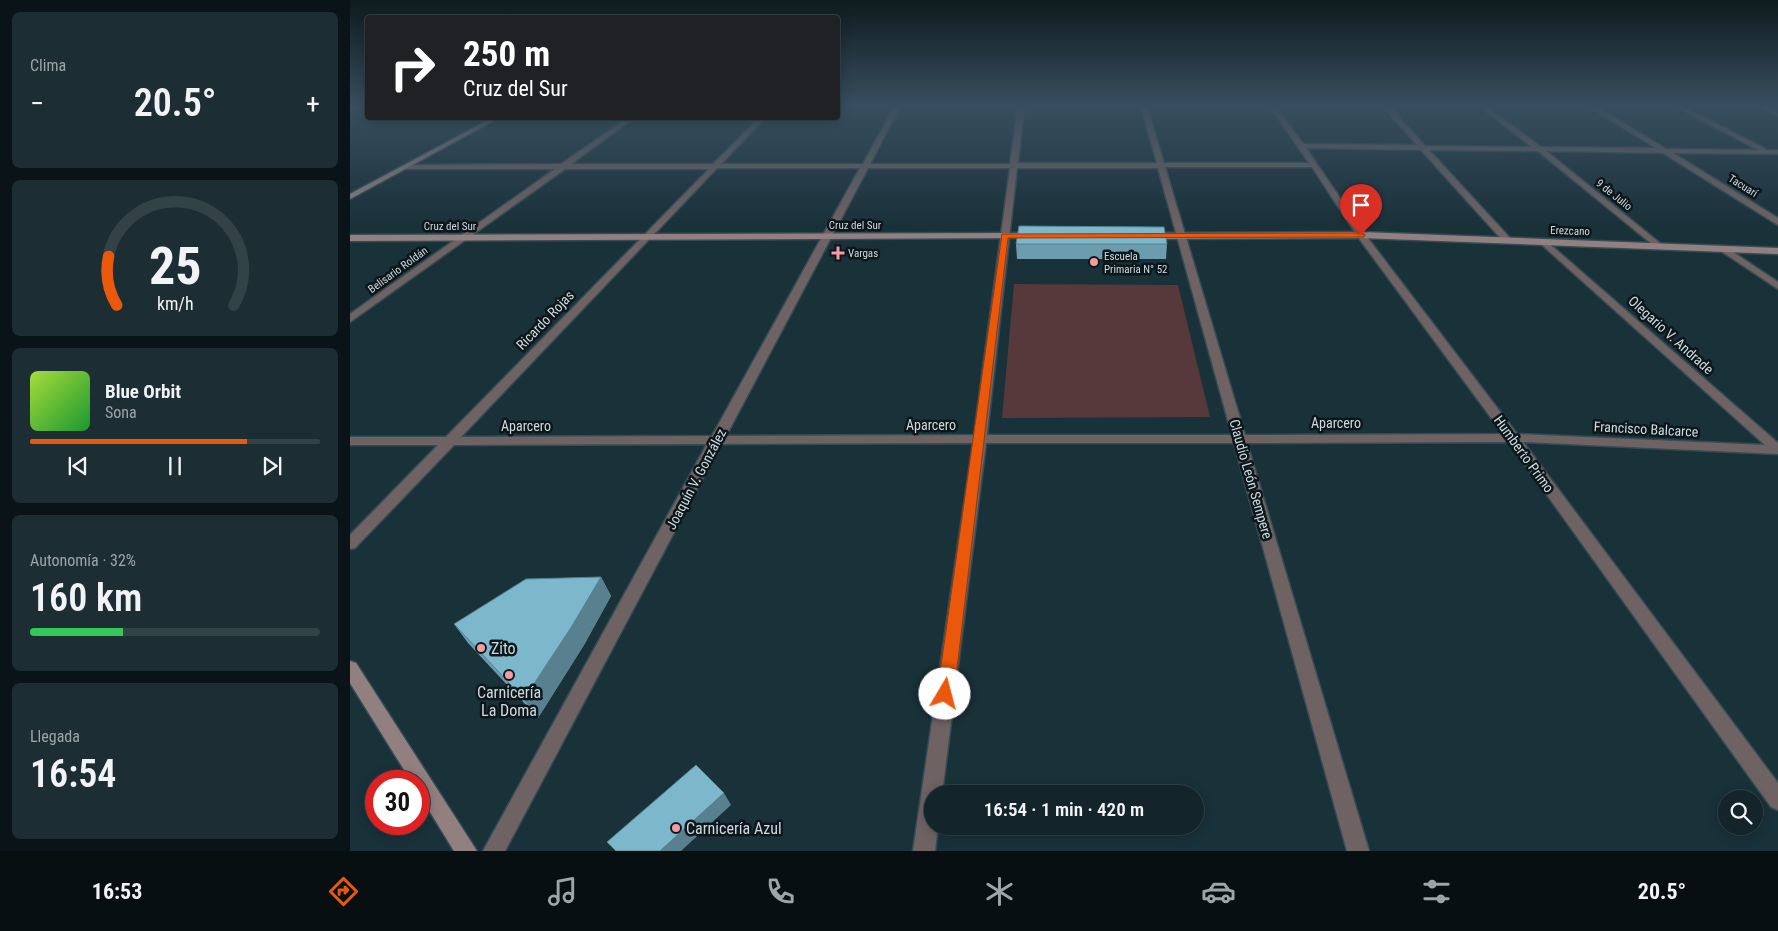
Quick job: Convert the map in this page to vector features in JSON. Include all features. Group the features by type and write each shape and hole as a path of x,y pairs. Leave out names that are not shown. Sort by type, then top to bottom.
{"street":[{"path":"350,197 444,147"},
{"name":"Belisario Roldán","path":"350,319 591,147"},
{"name":"Ricardo Rojas","path":"350,544 733,147"},
{"name":"Joaquín V. González","path":"494,851 875,147"},
{"path":"924,851 980,440 1016,147"},
{"name":"Claudio León Sempere","path":"1156,147 1358,851"},
{"name":"Humberto Primo","path":"1301,147 1361,235 1513,438 1778,800"},
{"path":"1421,147 1507,240"},
{"path":"1503,147 1778,152"},
{"name":"9 de Julio","path":"1537,147 1658,246"},
{"name":"Tacuarí","path":"1658,147 1778,222"},
{"path":"1758,147 1766,151"},
{"path":"405,168 1314,165"},
{"path":"1142,236 1361,235"},
{"name":"Erezcano","path":"1361,235 1778,251"},
{"name":"Cruz del Sur","path":"350,238 1044,236"},
{"name":"Olegario V. Andrade","path":"1544,242 1778,450"},
{"path":"1724,249 1778,286"},
{"name":"Aparcero","path":"350,441 1513,438"},
{"name":"Francisco Balcarce","path":"1513,438 1778,450"},
{"path":"350,668 466,851"}],"shaded area":[{"path":"1014,284 1178,285 1210,417 1002,418"}],"building":[{"path":"1019,226 1164,227 1167,244 1016,244"},
{"path":"601,577 572,626 524,699 454,624 526,579"},
{"path":"696,765 724,793 660,851 616,851 607,842"}],"place":[{"name":"Vargas","path":"838,253"},
{"name":"Escuela Primaria N° 52","path":"1094,262"},
{"name":"Zito","path":"481,648"},
{"name":"Carnicería La Doma","path":"509,675"},
{"name":"Carnicería Azul","path":"676,828"}],"route":[{"path":"945,694 980,440 1005,236 1361,235"}]}
